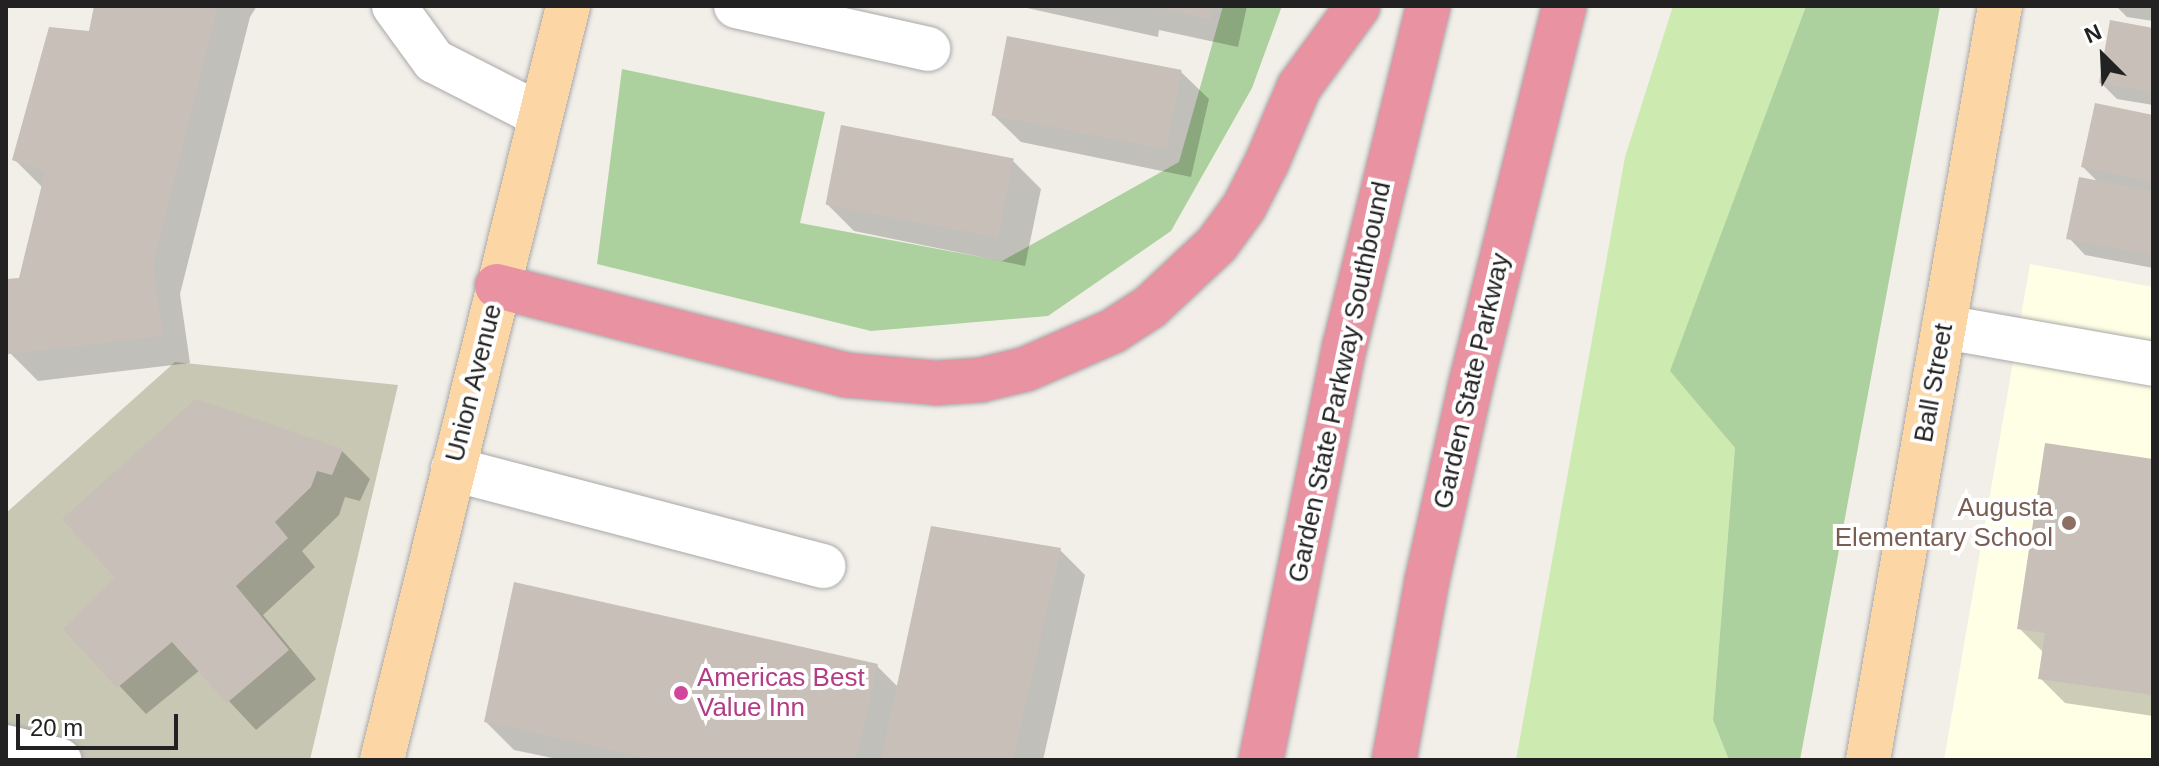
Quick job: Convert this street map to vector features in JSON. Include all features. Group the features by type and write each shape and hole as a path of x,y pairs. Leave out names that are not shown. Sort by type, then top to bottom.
{"highway":[{"path":"497,286 845,375 936,383 981,380 1026,369 1113,331 1160,299 1217,244 1244,207 1299,87 1358,6"},
{"name":"Garden State Parkway Southbound","path":"1261,760 1345,345 1428,6"},
{"name":"Garden State Parkway","path":"1394,760 1427,580 1467,402 1564,6"}],"main road":[{"name":"Union Avenue","path":"382,760 568,6"},
{"name":"Ball Street","path":"1868,760 2000,6"}],"lane":[{"path":"394,6 434,61 540,115"},
{"path":"736,6 928,49"},
{"path":"1944,327 2153,364"},
{"path":"453,469 823,566"},
{"path":"6,747 59,760"}],"shaded area":[{"name":"Augusta Elementary School","path":"2030,264 2153,287 2153,760 1944,760"},
{"path":"175,362 398,385 310,760 6,760 6,513"}],"green space":[{"path":"1223,6 1282,6 1252,88 1171,231 1048,316 871,331 597,264 622,69 825,112 800,223 1002,261 1179,162"},
{"path":"1673,6 1806,6 1671,371 1735,448 1713,720 1729,760 1516,760 1625,157"},
{"path":"1806,6 1940,6 1800,760 1729,760 1713,720 1735,448 1670,371"}],"building":[{"path":"94,6 218,6 153,265 163,336 8,354 6,279 19,278 45,172 12,160 49,27 89,31"},
{"path":"1151,6 1213,6 1210,20"},
{"path":"2110,20 2153,28 2153,93 2099,83"},
{"path":"1007,36 1182,70 1166,149 992,116"},
{"path":"2095,103 2153,115 2153,182 2081,167"},
{"path":"841,125 1014,159 998,238 826,205"},
{"path":"2079,177 2153,191 2153,256 2066,239"},
{"path":"196,399 343,449 332,475 317,471 311,487 275,522 288,538 236,586 289,650 227,703 172,642 117,688 63,629 115,578 62,519"},
{"path":"2045,443 2153,459 2153,695 2038,679 2045,633 2017,629"},
{"name":"Americas Best Value Inn","path":"931,526 1061,548 1013,760 881,760"},
{"name":"Americas Best Value Inn","path":"514,582 878,664 856,760 656,760 484,722"}],"place":[{"name":"Augusta Elementary School","path":"2069,523"},
{"name":"Americas Best Value Inn","path":"681,693"}]}
